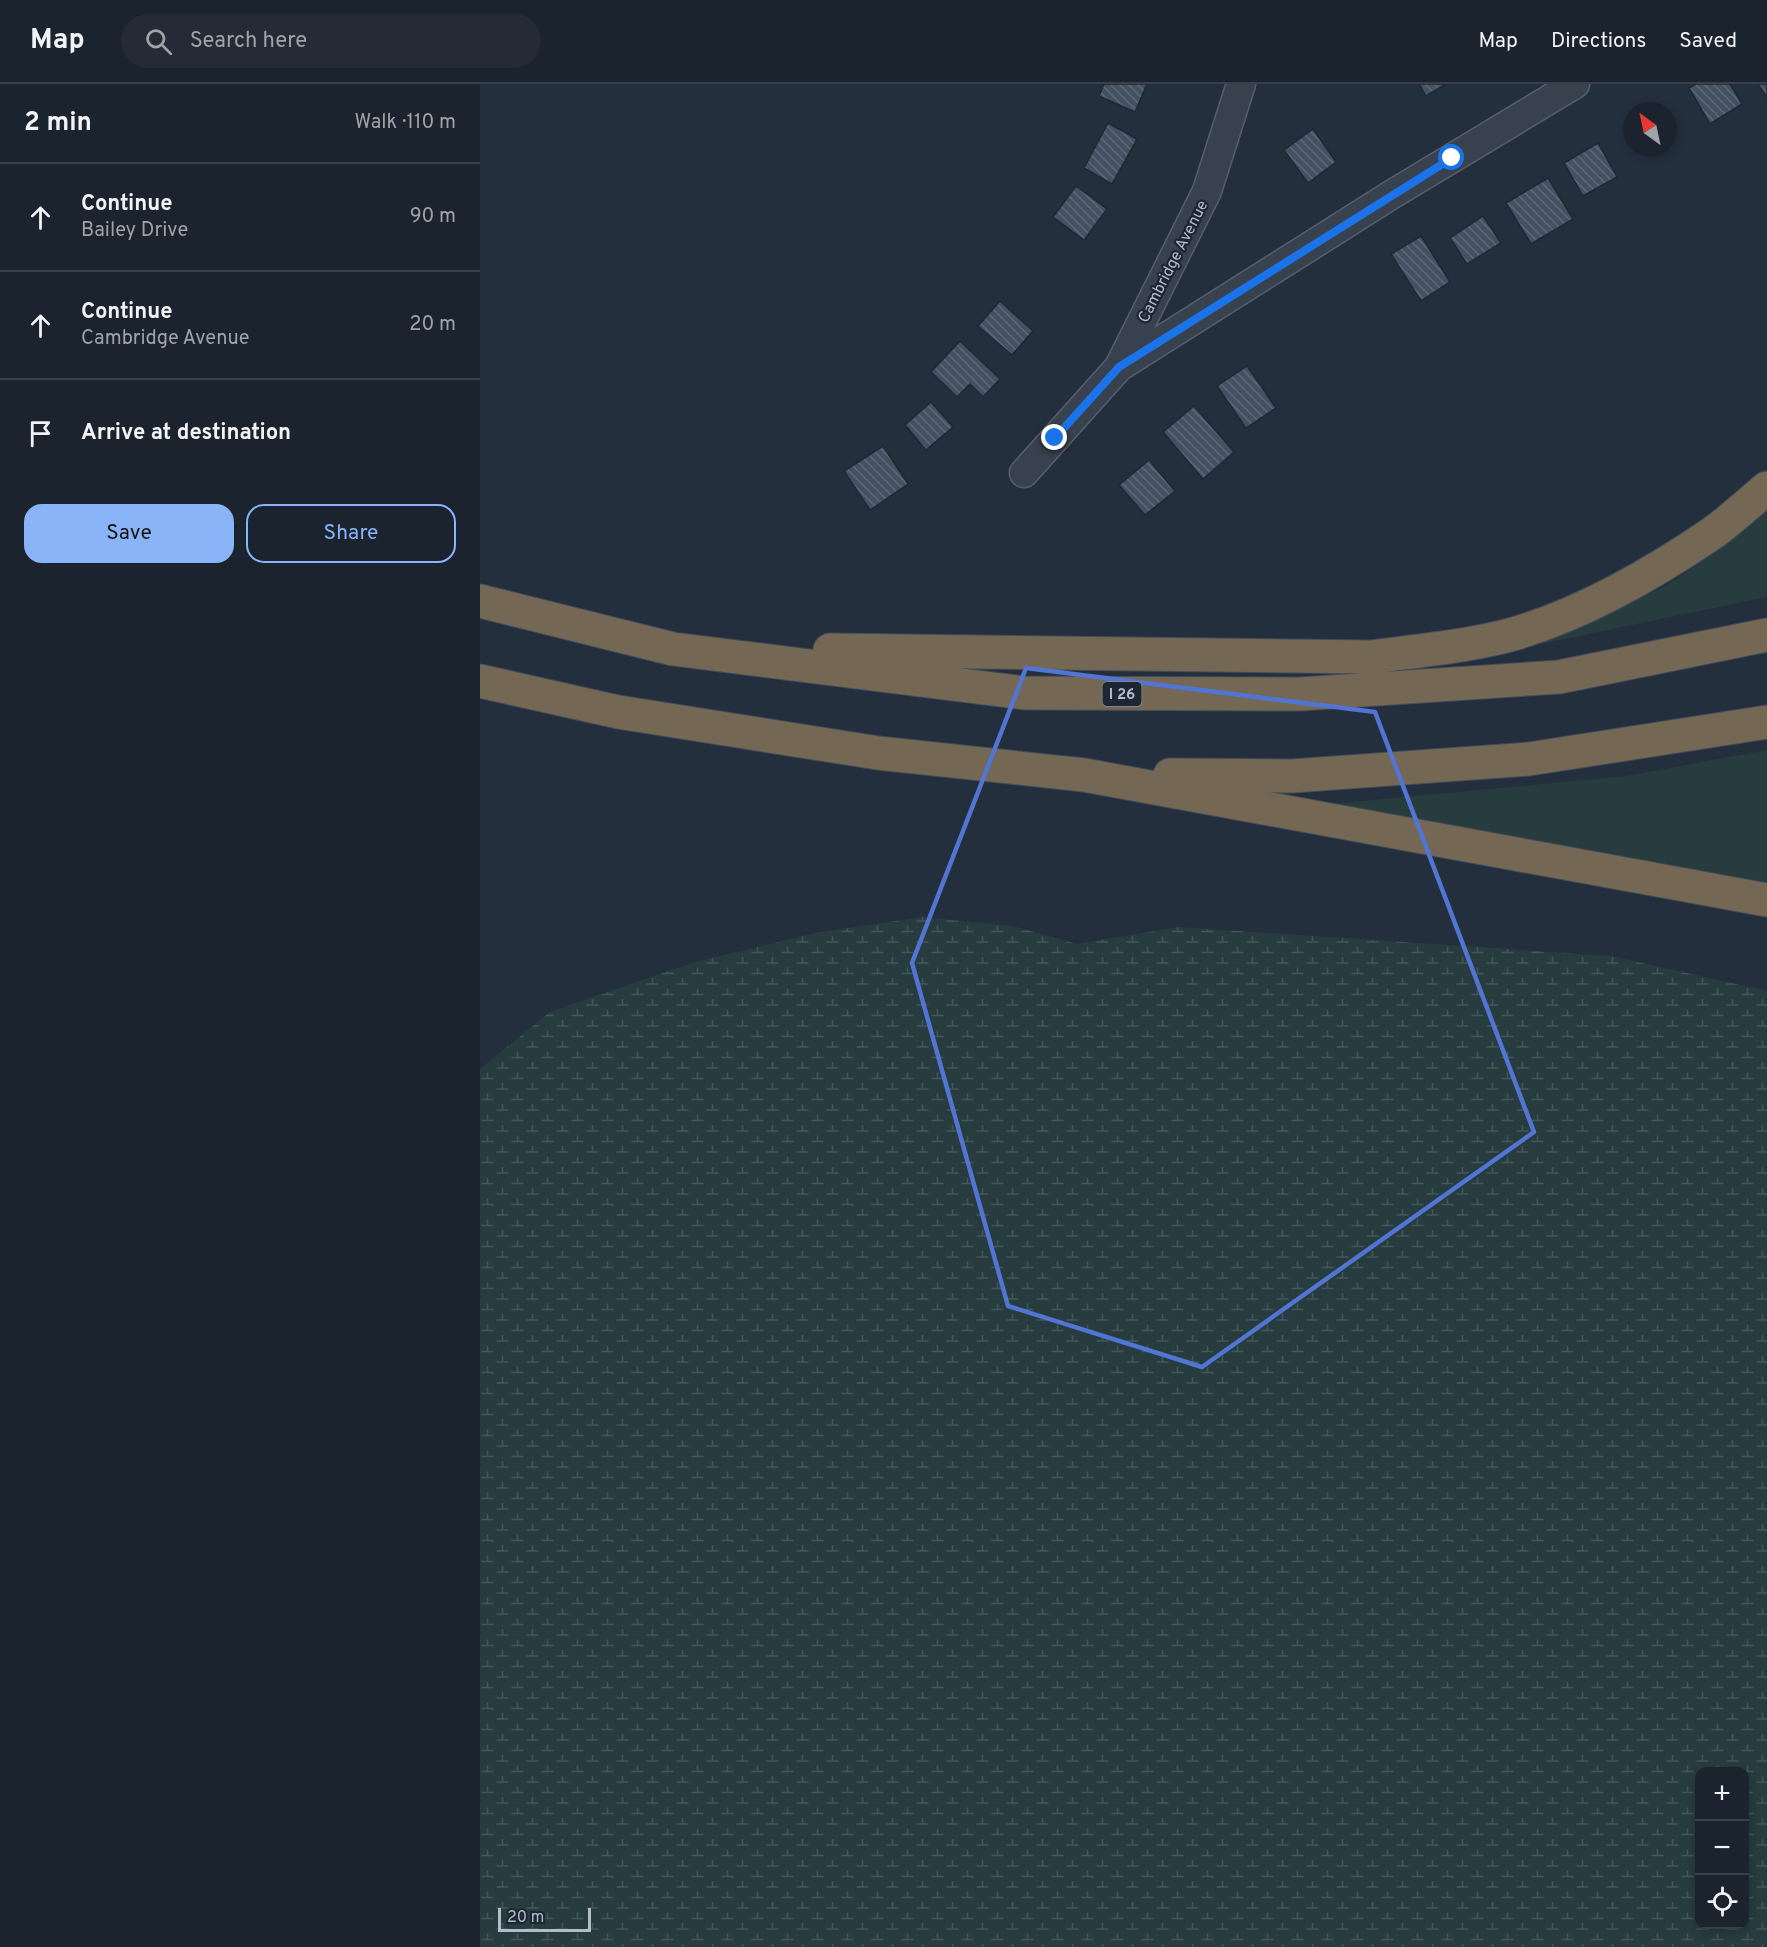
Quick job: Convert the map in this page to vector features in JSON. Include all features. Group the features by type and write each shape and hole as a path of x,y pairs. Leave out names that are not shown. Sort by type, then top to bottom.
{"highway":[{"path":"673,649 1371,657 1445,647 1507,636 1568,614 1625,586 1715,531 1767,488"},
{"name":"I 26","path":"480,602 673,649 1024,693 1300,694 1559,677 1767,635"},
{"path":"480,681 618,712 878,753 1084,775 1767,900"},
{"path":"1084,775 1292,776 1529,759 1767,722"}],"street":[{"name":"Cambridge Avenue","path":"1023,473 1119,367 1207,191 1241,84"},
{"path":"1119,367 1391,195 1575,84"}],"highlighted area":[{"path":"1026,668 1375,712 1534,1132 1202,1367 1008,1306 912,963"}],"green space":[{"path":"1767,511 1767,597 1526,647 1603,617 1676,580"},
{"path":"1767,750 1767,888 1310,806 1626,776"},
{"path":"922,917 1012,926 1077,944 1179,927 1611,956 1767,991 1767,1947 480,1947 480,1069 550,1012 692,963 815,933"}],"building":[{"path":"1104,84 1147,84 1135,112 1099,96"},
{"path":"1419,84 1446,84 1426,96"},
{"path":"1696,84 1730,84 1742,104 1710,124 1689,88"},
{"path":"1758,84 1767,84 1767,97"},
{"path":"1108,123 1137,139 1112,184 1084,168"},
{"path":"1313,129 1336,162 1308,183 1284,150"},
{"path":"1598,143 1617,177 1583,196 1564,163"},
{"path":"1548,178 1573,219 1531,244 1506,203"},
{"path":"1076,186 1107,209 1084,240 1053,217"},
{"path":"1483,216 1501,243 1467,264 1450,238"},
{"path":"1421,236 1450,282 1421,301 1391,254"},
{"path":"1000,301 1033,331 1012,355 978,326"},
{"path":"960,341 1000,379 983,397 970,384 957,397 931,372"},
{"path":"1247,366 1276,408 1246,428 1217,386"},
{"path":"931,402 953,427 926,450 905,425"},
{"path":"1194,406 1234,452 1203,479 1163,432"},
{"path":"883,446 908,484 870,510 844,471"},
{"path":"1149,460 1175,491 1145,515 1119,485"}],"route":[{"path":"1055,438 1119,367 1452,158"}]}
